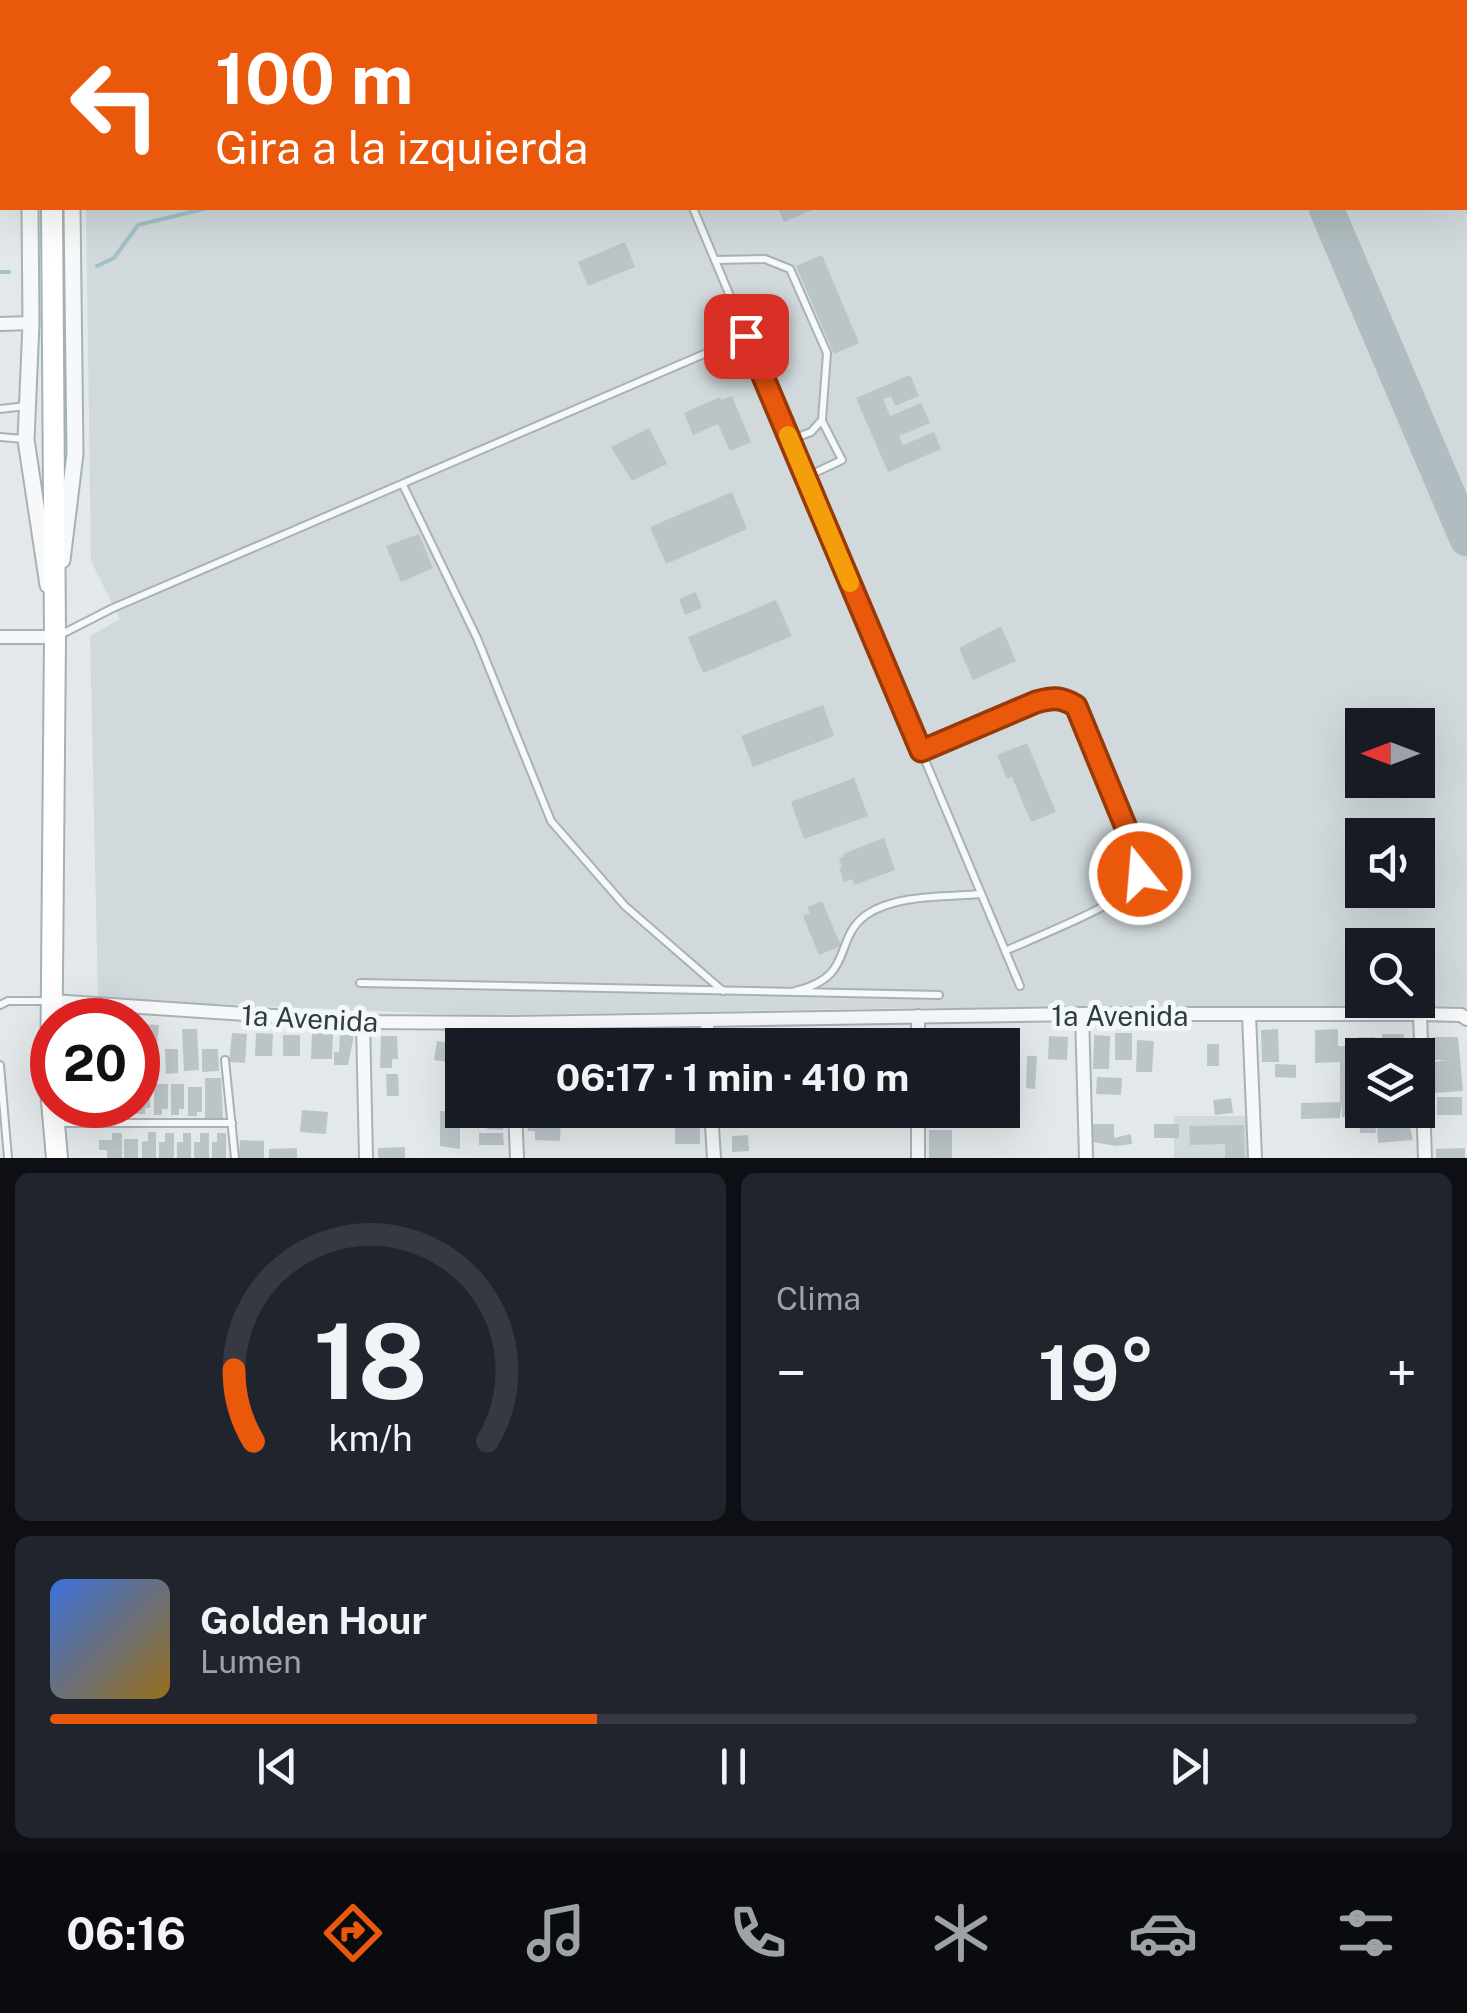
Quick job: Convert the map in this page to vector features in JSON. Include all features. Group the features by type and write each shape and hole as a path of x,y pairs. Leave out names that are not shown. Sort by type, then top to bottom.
{"main road":[{"path":"52,210 52,998"},
{"path":"54,1128 57,1158"}],"street":[{"path":"30,210 26,440 55,630"},
{"path":"55,630 75,454 72,210"},
{"path":"0,324 31,324"},
{"path":"0,637 55,630"},
{"name":"1a Avenida","path":"160,1008 363,1022 512,1023 1082,1014 1345,1014"},
{"path":"1082,1014 1086,1158"},
{"name":"1a Avenida","path":"1435,1014 1467,1018"},
{"path":"1249,1015 1254,1158"},
{"path":"918,1016 918,1028"},
{"path":"1420,1018 1425,1158"},
{"path":"707,1020 707,1028"},
{"path":"363,1022 366,1158"},
{"path":"512,1023 512,1028"},
{"path":"516,1128 517,1158"},
{"path":"712,1128 714,1158"},
{"path":"918,1128 918,1158"}],"lane":[{"path":"693,210 1020,986"},
{"path":"715,260 765,259 790,268 827,352 822,420 842,460 806,477"},
{"path":"55,630 746,336"},
{"path":"0,408 27,406"},
{"path":"790,440 810,432 822,420"},
{"path":"0,437 26,440"},
{"path":"403,485 476,638 551,821 625,906 723,991"},
{"path":"921,751 1053,698 1064,698 1076,706 1141,864 1140,874 1136,885 1118,897 1006,951"},
{"path":"784,994 817,986 832,973 853,930 875,910 895,903 981,894"},
{"path":"360,983 939,995"},
{"path":"0,1005 30,1001"},
{"path":"225,1060 235,1158"},
{"path":"0,1065 8,1158"},
{"path":"160,1123 232,1123"}],"shaded area":[{"path":"86,210 1467,210 1467,1010 1435,1010 1435,928 1345,928 1345,1010 924,1008 469,1015 98,998 90,636 120,619 91,561"},
{"path":"1174,1116 1250,1116 1251,1158 1174,1158"}],"building":[{"path":"779,210 812,210 784,222"},
{"path":"625,242 635,267 588,286 578,262"},
{"path":"822,255 859,343 834,354 796,266"},
{"path":"910,375 919,396 895,406 891,396 883,399 890,416 921,403 930,423 899,436 903,445 934,432 941,449 888,472 856,398"},
{"path":"732,396 751,442 730,451 718,424 693,435 684,413 720,397 721,400"},
{"path":"649,428 667,464 632,481 611,447"},
{"path":"732,492 747,529 666,564 650,527"},
{"path":"419,534 433,568 401,582 386,546"},
{"path":"696,592 702,608 685,615 679,599"},
{"path":"776,600 792,636 703,673 688,637"},
{"path":"1001,626 1016,661 973,680 959,648"},
{"path":"823,705 834,736 753,767 741,736"},
{"path":"1027,743 1056,812 1031,822 1012,777 1007,779 997,755"},
{"path":"854,778 868,816 804,839 791,802"},
{"path":"884,838 895,870 854,885 852,879 844,882 839,858"},
{"path":"822,901 841,946 819,955 803,916 810,913 807,907"},
{"path":"182,1029 197,1029 199,1070 184,1071"},
{"path":"1278,1029 1279,1062 1262,1062 1261,1030"},
{"path":"1338,1029 1338,1046 1345,1046 1345,1117 1342,1102 1340,1118 1301,1119 1301,1103 1340,1102 1340,1062 1315,1063 1315,1030"},
{"path":"312,1031 333,1032 332,1059 311,1059"},
{"path":"232,1033 247,1034 245,1063 229,1062"},
{"path":"256,1033 273,1034 272,1056 255,1056"},
{"path":"1115,1033 1132,1033 1132,1060 1115,1060"},
{"path":"340,1034 354,1035 348,1065 334,1065"},
{"path":"1382,1034 1404,1034 1404,1038 1382,1038"},
{"path":"283,1035 300,1035 300,1056 283,1056"},
{"path":"1094,1035 1110,1036 1109,1069 1093,1069"},
{"path":"381,1036 397,1036 398,1059 392,1059 392,1068 380,1068"},
{"path":"1049,1036 1068,1037 1067,1060 1048,1059"},
{"path":"1458,1037 1463,1091 1435,1093 1435,1062 1448,1060 1435,1060 1433,1038"},
{"path":"1137,1040 1154,1041 1152,1072 1136,1072"},
{"path":"437,1041 445,1042 445,1061 434,1060"},
{"path":"1207,1044 1219,1044 1219,1066 1207,1066"},
{"path":"165,1049 178,1049 178,1073 166,1074"},
{"path":"202,1049 218,1049 219,1071 202,1072"},
{"path":"1027,1056 1037,1056 1035,1089 1026,1088"},
{"path":"1275,1064 1296,1065 1296,1078 1275,1077"},
{"path":"386,1074 398,1074 399,1096 387,1096"},
{"path":"1097,1077 1122,1078 1121,1095 1096,1094"},
{"path":"205,1078 221,1078 223,1119 205,1119"},
{"path":"160,1084 168,1084 168,1109 162,1109 162,1115"},
{"path":"171,1084 184,1084 184,1109 179,1109 179,1115 171,1115"},
{"path":"188,1087 202,1087 202,1112 197,1112 197,1116 188,1116"},
{"path":"1437,1097 1462,1097 1462,1115 1437,1115"},
{"path":"1231,1098 1233,1113 1215,1115 1213,1100"},
{"path":"302,1110 328,1112 326,1134 300,1132"},
{"path":"440,1111 445,1111 445,1128 460,1128 460,1149 440,1146"},
{"path":"1093,1124 1114,1124 1114,1138 1131,1134 1132,1144 1093,1142"},
{"path":"1154,1124 1179,1124 1179,1138 1154,1138"},
{"path":"1244,1125 1245,1158 1225,1158 1225,1144 1190,1145 1189,1126"},
{"path":"561,1128 560,1141 535,1140 535,1131 528,1131"},
{"path":"675,1128 700,1128 700,1144 675,1144"},
{"path":"1360,1128 1376,1128 1376,1133 1360,1133"},
{"path":"1377,1128 1410,1128 1413,1140 1378,1143"},
{"path":"929,1130 952,1130 952,1158 929,1158"},
{"path":"148,1132 156,1132 156,1158 142,1158 142,1142 148,1141"},
{"path":"112,1133 122,1133 122,1158 107,1158 107,1150 99,1150 99,1140 112,1140"},
{"path":"165,1133 174,1133 174,1158 159,1158 159,1142 165,1142"},
{"path":"183,1133 191,1133 191,1158 177,1158 177,1142 183,1142"},
{"path":"200,1133 209,1133 209,1158 194,1158 194,1142 200,1142"},
{"path":"217,1133 226,1133 226,1158 212,1158 212,1142 217,1142"},
{"path":"479,1133 503,1133 504,1145 479,1145"},
{"path":"748,1135 749,1151 732,1152 732,1136"},
{"path":"124,1139 138,1139 138,1158 124,1158"},
{"path":"240,1140 264,1141 264,1158 239,1158"},
{"path":"405,1147 405,1158 378,1158 378,1148"},
{"path":"297,1148 297,1158 269,1158 269,1149"},
{"path":"1465,1148 1465,1158 1436,1158 1436,1149"}],"waterway":[{"path":"97,266 114,258 138,225 199,210"},
{"path":"0,272 9,272"}],"taxiway":[{"path":"1327,210 1467,539"}],"slow traffic":[{"path":"788,435 850,583"}],"route":[{"path":"746,336 921,751 1036,702 1064,698 1076,706 1141,864 1140,874"}]}
